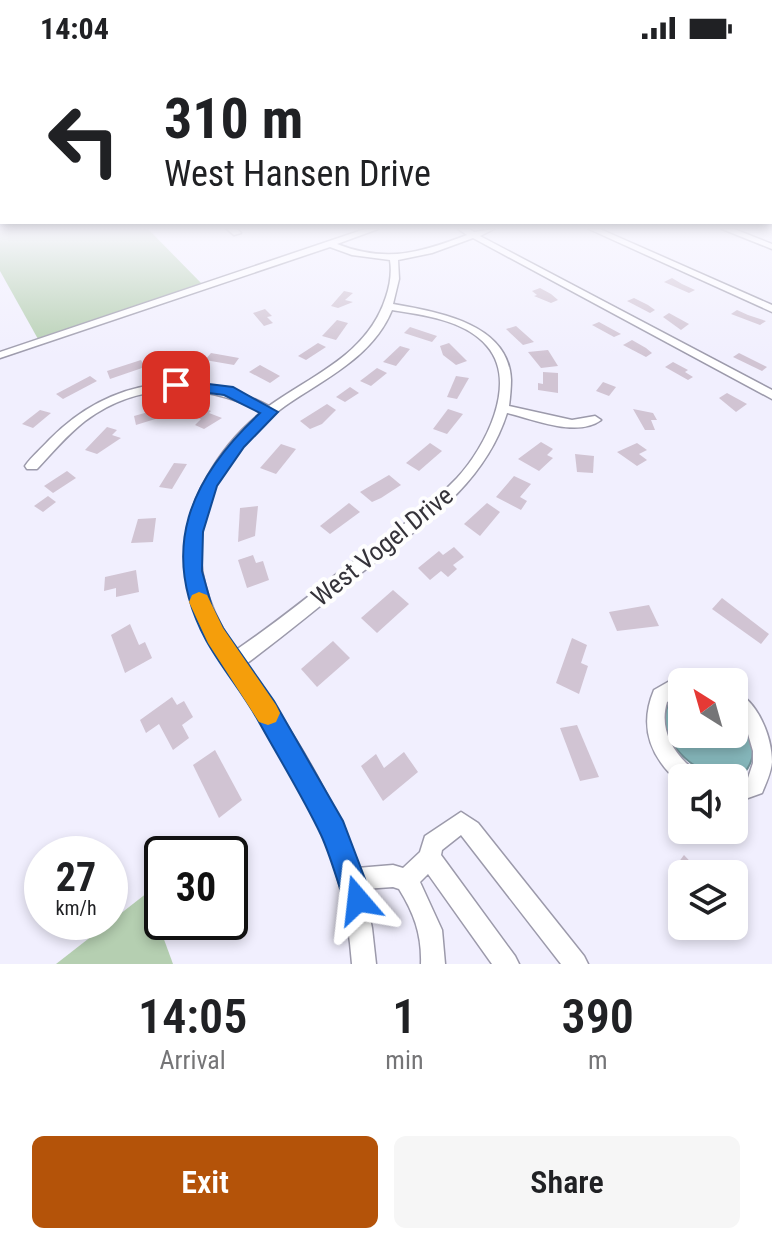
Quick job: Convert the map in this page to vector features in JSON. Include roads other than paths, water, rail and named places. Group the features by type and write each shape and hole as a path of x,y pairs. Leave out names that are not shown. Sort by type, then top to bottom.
{"street":[{"path":"0,355 249,271"},
{"path":"364,964 353,879 333,830 299,766 215,636 198,596 192,571 193,532 209,484 225,459 271,412 354,355 374,333 388,306 395,271"},
{"path":"540,271 772,395"},
{"path":"688,271 772,309"},
{"name":"West Vogel Drive","path":"234,662 454,489 480,459 502,408 506,368 500,355 485,338 446,318 388,306"},
{"path":"32,466 85,415 140,390 176,385 216,387 271,412"},
{"path":"502,408 572,424 595,420"},
{"path":"668,691 660,696 654,719 662,748 676,764"},
{"path":"748,714 762,738 769,766 755,786 748,788"},
{"path":"406,880 429,858 433,844 461,822 471,830 576,964"},
{"path":"429,858 507,964"},
{"path":"353,879 393,876 406,880 427,914 435,946 434,963"}]}
